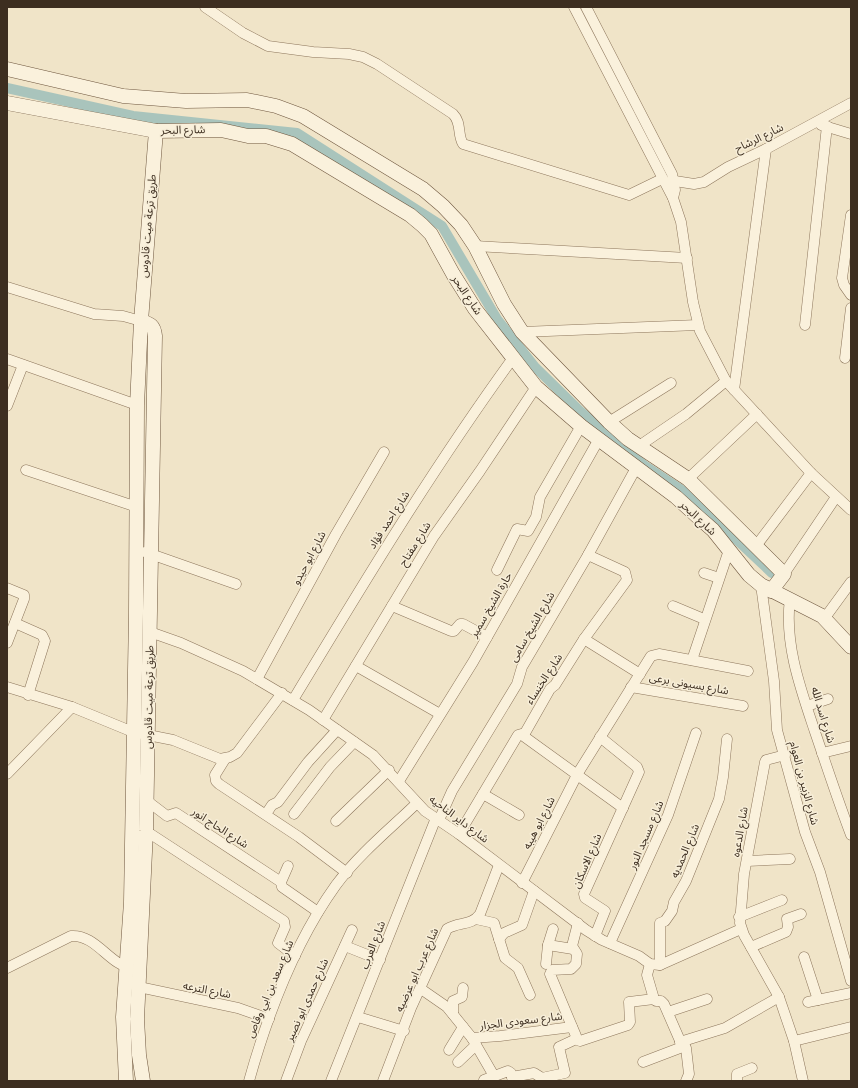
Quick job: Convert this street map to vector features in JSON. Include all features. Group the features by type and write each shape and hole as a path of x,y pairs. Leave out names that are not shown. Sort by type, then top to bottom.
{"street":[{"path":"205,7 243,33 268,46 313,52 349,54 363,57 377,64 453,114 457,118 460,129 460,139 463,144 629,195 662,179"},
{"path":"574,7 673,198 681,222 693,302 700,331 726,381 811,473 851,510"},
{"path":"586,7 675,181 673,198"},
{"name":"شارع البحر","path":"7,69 123,96 186,101 247,100 276,106 303,116 423,189 443,206 461,225 475,246 504,304 522,332 609,422 639,446 688,479 704,508 713,530 749,575 766,588 812,610 824,619 851,647"},
{"name":"شارع البحر","path":"7,103 156,131 221,130 248,136 266,136 277,138 298,148 410,215 431,234 475,309 536,386 581,426 600,438 636,468 704,508 756,546 784,574"},
{"name":"شارع الرشاح","path":"675,181 694,184 704,182 728,167 766,149 851,103"},
{"path":"815,123 851,134"},
{"path":"805,325 826,126"},
{"name":"طريق ترعة ميت قادوس","path":"126,1081 124,1017 133,968 146,831 150,632 143,613 137,550 137,405 141,321 156,131"},
{"path":"734,390 766,149"},
{"path":"851,215 849,250 843,282 851,295"},
{"path":"475,246 687,258"},
{"path":"7,287 94,314 123,316 141,321"},
{"path":"845,358 851,308"},
{"name":"طريق ترعة ميت قادوس","path":"141,321 151,324 154,327 155,336 151,555 143,613 133,732 131,902 133,968 139,987 137,1019 139,1055 143,1081"},
{"path":"522,332 698,324"},
{"name":"شارع احمد فؤاد","path":"292,700 370,573 467,422 513,358"},
{"path":"7,359 137,405"},
{"path":"7,406 23,365"},
{"path":"639,446 686,414 726,381"},
{"path":"609,422 671,383"},
{"name":"شارع مفتاح","path":"323,720 434,536 480,471 536,386"},
{"path":"688,479 757,414"},
{"path":"497,570 517,529 528,531 535,520 540,497 581,426"},
{"name":"حارة الشيخ سمير","path":"398,781 487,637 600,438"},
{"name":"شارع ابو حيدو","path":"257,678 336,534 384,452"},
{"name":"شارع الشيخ سامى","path":"437,819 452,791 517,684 522,667 588,555 636,468"},
{"path":"26,470 137,507"},
{"path":"756,546 811,473"},
{"path":"766,588 784,574 836,497"},
{"path":"137,550 236,584"},
{"path":"692,660 704,619 729,550"},
{"name":"شارع الخنساء","path":"459,834 518,735 525,733 550,689 555,686 584,639 627,577 625,572 588,555"},
{"path":"704,573 719,578"},
{"path":"824,619 851,582"},
{"path":"7,588 24,595 7,643"},
{"name":"شارع الزبير بن العوام","path":"766,588 777,730 805,832 820,872 851,981"},
{"name":"شارع اسد الله","path":"790,599 788,629 807,706 851,835"},
{"path":"392,606 451,631 454,631 459,625 463,624 487,637"},
{"path":"673,606 704,619"},
{"path":"15,623 42,635 46,641 28,695"},
{"name":"شارع داير الناحيه","path":"150,632 205,654 257,678 323,720 373,755 389,770 418,803 437,819 578,924 610,944 631,952 650,964 660,965 741,929"},
{"path":"584,639 640,674"},
{"path":"578,773 651,656 655,654 748,671"},
{"path":"356,666 440,714"},
{"path":"7,687 28,695 72,707 133,732 173,740 206,754 226,759"},
{"name":"شارع بسيونى برعى","path":"632,687 742,706"},
{"path":"282,693 237,753 226,759 215,775 216,781 266,814 346,873"},
{"path":"807,706 828,699"},
{"path":"7,774 72,707"},
{"path":"266,814 272,805 278,802 308,762 337,730"},
{"name":"شارع مسجد النور","path":"610,944 668,815 696,733"},
{"path":"522,735 578,773 623,808"},
{"name":"شارع الاسكان","path":"595,936 605,911 585,898 584,894 639,770 600,737"},
{"name":"شارع الحمديه","path":"660,965 660,923 665,921 672,911 674,902 689,875 719,799 727,739"},
{"path":"294,814 330,767 354,742"},
{"path":"822,753 851,746"},
{"name":"شارع الدعوه","path":"741,929 741,892 765,760 785,755"},
{"path":"336,821 389,770"},
{"name":"شارع ابو هيبه","path":"522,883 578,773"},
{"path":"483,794 519,815"},
{"name":"شارع الحاج انور","path":"146,800 167,816 176,813 281,882 283,889 318,912"},
{"name":"شارع سعد بن ابي وقاص","path":"249,1081 269,1019 295,956 318,912 358,859 418,803"},
{"name":"شارع العرب","path":"331,1081 437,819"},
{"path":"146,831 284,921 285,927 278,943 295,956"},
{"path":"747,861 790,859"},
{"path":"499,865 480,914 476,919 494,923 505,958 509,964 518,968 530,995"},
{"path":"281,882 288,866"},
{"path":"499,939 504,933 522,925 534,891"},
{"path":"740,918 782,900"},
{"path":"751,947 786,932 788,927 787,919 801,914"},
{"name":"شارع عرب ابو عرضيه","path":"383,1081 404,1031 411,1008 421,989 447,929 471,922 476,919"},
{"path":"575,1039 572,1027 550,974 552,970 574,967 576,964 577,954 573,949 573,938 578,924"},
{"path":"546,964 548,944 553,929"},
{"path":"741,929 779,997 794,1041 803,1081"},
{"name":"شارع حمدى ابو نصير","path":"286,1081 300,1041 352,930"},
{"path":"7,968 76,936 97,946 133,968"},
{"path":"548,944 573,949"},
{"path":"345,946 380,960"},
{"path":"804,957 813,1001 851,993"},
{"path":"650,964 647,975 654,999"},
{"name":"شارع الترعه","path":"139,987 238,1008 269,1019"},
{"path":"453,1014 453,1002 462,997 463,988"},
{"name":"شارع سعودى الجزار","path":"421,989 447,1007 464,1027 474,1042 500,1036 572,1027"},
{"path":"643,1062 682,1044 725,1028 779,997"},
{"path":"484,1080 508,1071 513,1079 534,1073 542,1078 563,1074 565,1073 559,1047 575,1039 580,1041 628,1025 630,1022 629,1002 654,999 664,1004 682,1044 689,1068 689,1074 686,1081"},
{"path":"668,1012 706,999"},
{"path":"358,1017 404,1031"},
{"path":"794,1041 851,1026"},
{"path":"449,1050 464,1027"},
{"path":"458,1062 474,1042 494,1076"},
{"path":"737,1081 737,1074 752,1068"}],"waterway":[{"path":"7,88 133,116 297,133 442,226 497,319 535,367 580,411 645,466 689,495 772,573"}]}
